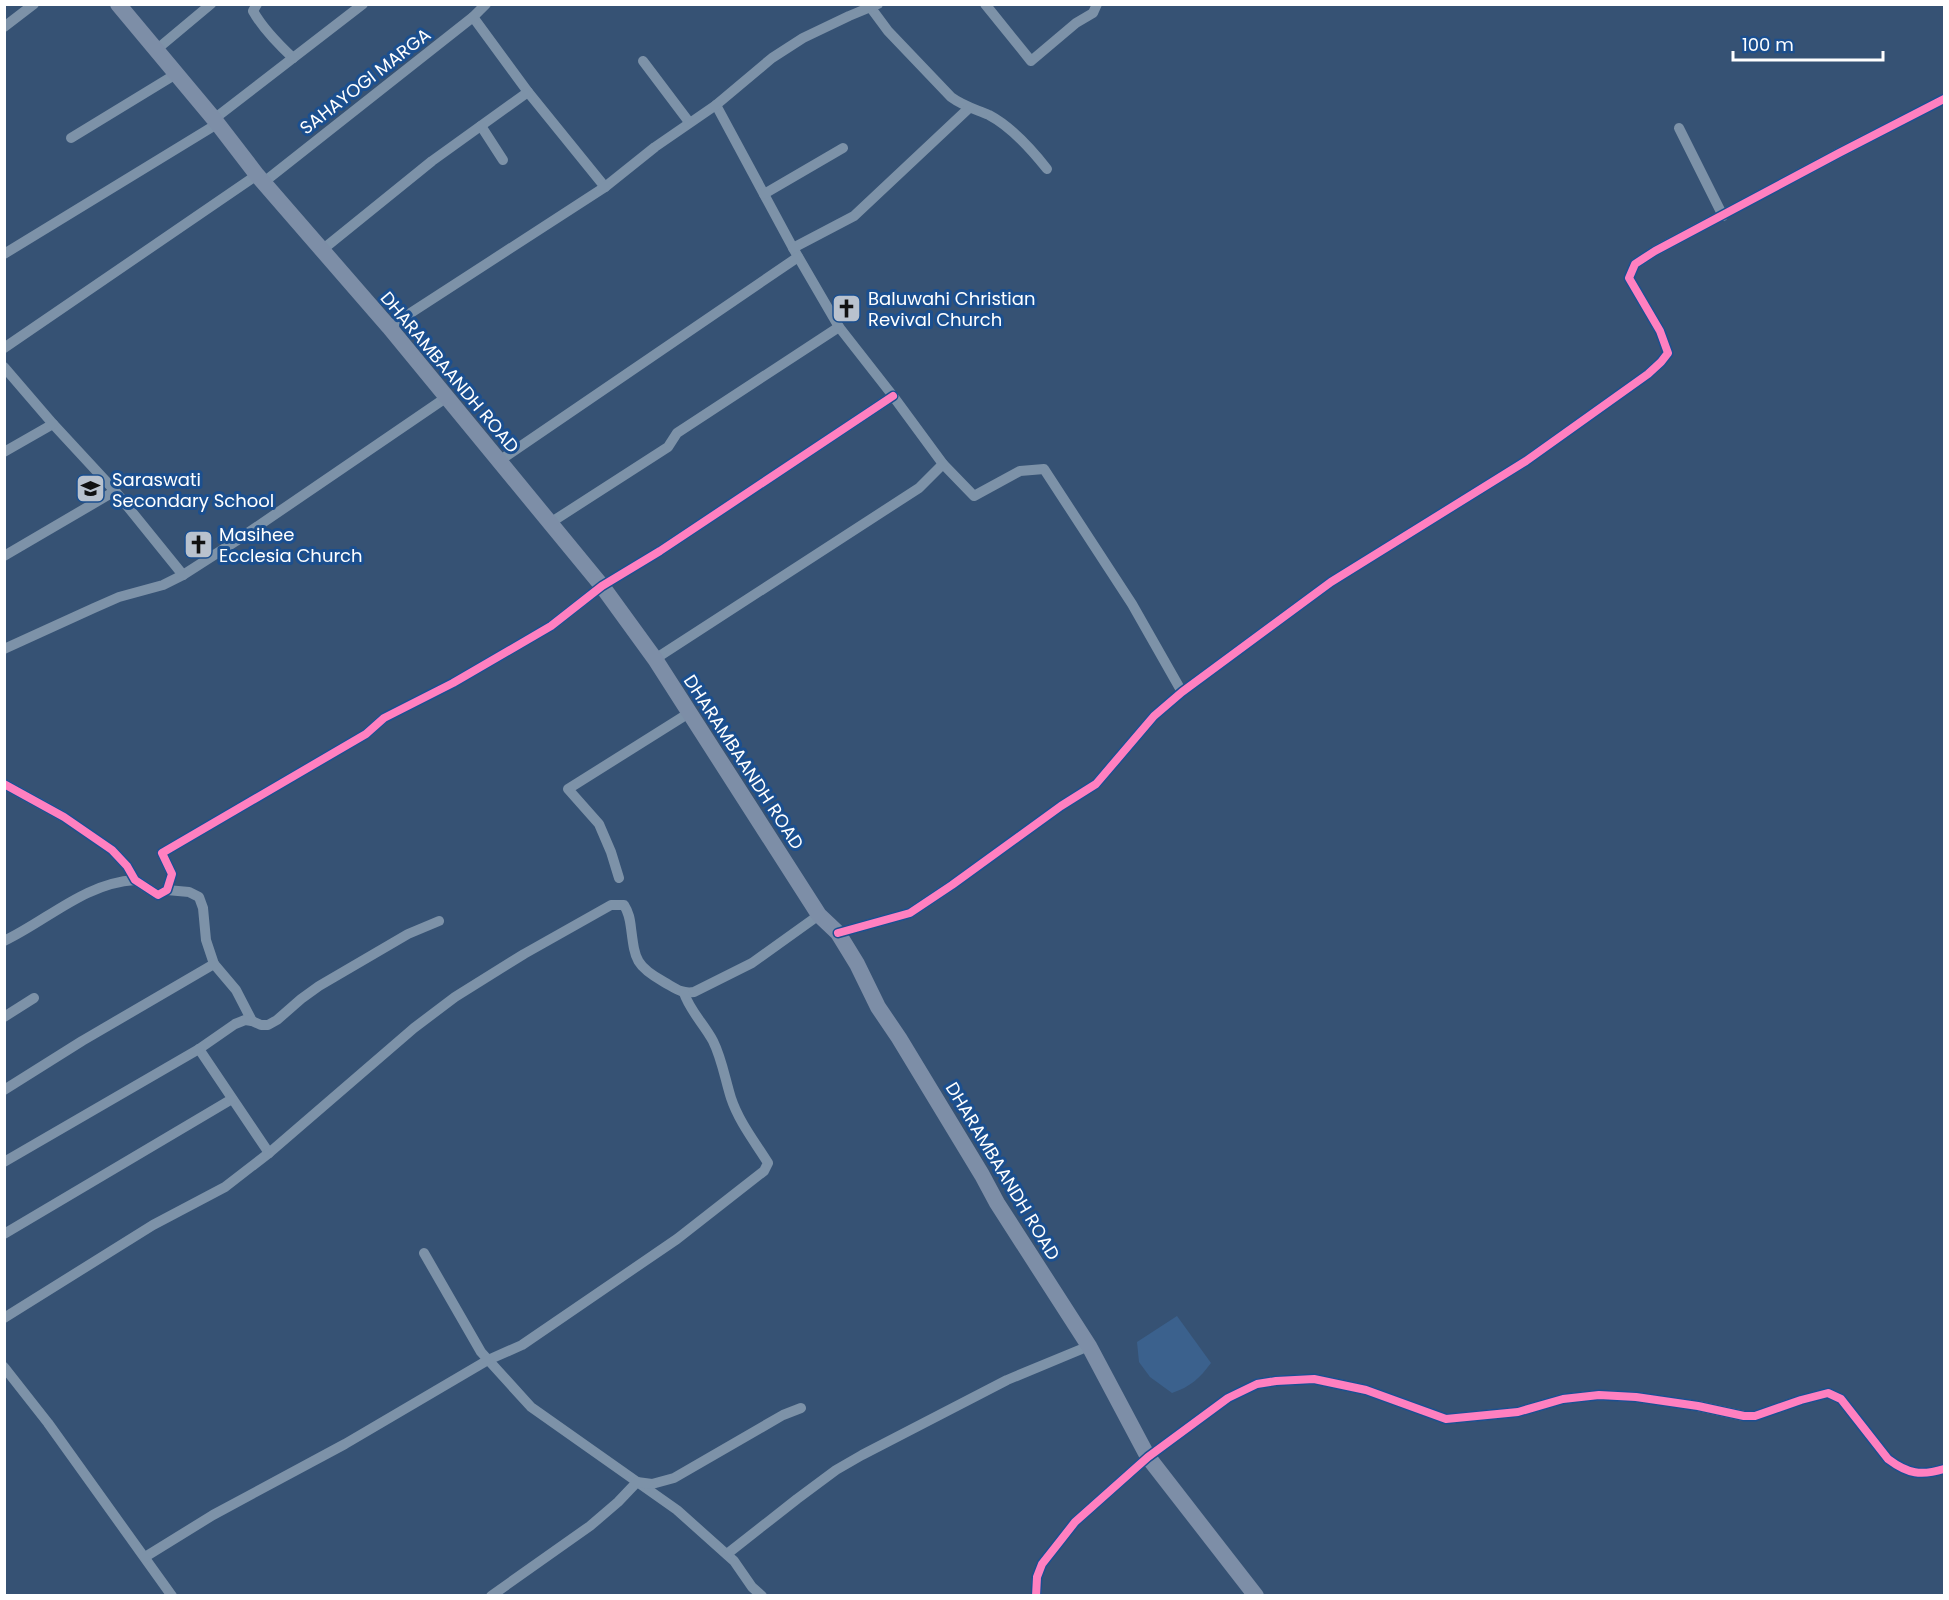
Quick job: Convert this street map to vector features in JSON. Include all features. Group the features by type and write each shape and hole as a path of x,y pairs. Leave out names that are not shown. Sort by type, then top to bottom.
{"main road":[{"name":"DHARAMBAANDH ROAD","path":"118,4 260,179 389,327 499,460 602,586 655,659 819,915 838,933 857,964 878,1007 905,1048 997,1203 1089,1346 1148,1457 1256,1596"}],"street":[{"path":"4,27 34,4"},
{"path":"156,50 211,4"},
{"path":"257,4 253,11 255,16 273,39 293,58"},
{"path":"4,254 216,122 363,4"},
{"name":"SAHAYOGI MARGA","path":"4,348 260,179 486,4"},
{"path":"985,4 1031,60 1076,23 1094,13 1097,4"},
{"path":"389,327 605,187 689,122 716,105 772,58 803,38 872,6 888,31 951,97 969,108 991,116 1027,144 1047,169"},
{"path":"473,16 528,92 605,187"},
{"path":"643,61 689,122"},
{"path":"71,138 176,74"},
{"path":"322,250 432,161 528,92"},
{"path":"838,933 910,913 1010,844 1061,806 1096,784 1154,716 1182,692 1331,582 1526,462 1648,374 1668,353 1660,331 1629,278 1635,264 1655,251 1944,99"},
{"path":"716,105 839,327 943,464 974,496 1020,471 1044,469 1132,604 1182,692"},
{"path":"499,460 796,253 854,216 969,108"},
{"path":"481,126 503,160"},
{"path":"1679,128 1723,216"},
{"path":"764,194 843,148"},
{"path":"550,523 668,447 677,433 839,327"},
{"path":"4,368 115,491 183,575"},
{"path":"167,890 172,874 162,853 366,734 384,717 453,683 551,626 602,586 670,545 893,396"},
{"path":"4,649 110,601 163,585 183,575 447,397"},
{"path":"4,453 53,424"},
{"path":"655,659 919,488 943,464"},
{"path":"4,556 115,491"},
{"path":"619,878 599,824 568,789 689,713"},
{"path":"4,784 64,817 112,850 127,866 135,880 158,895 167,890 189,892 199,897 204,908 206,940 214,964 236,990 252,1021"},
{"path":"4,941 91,891 118,881 135,880"},
{"path":"4,1318 153,1225 225,1187 269,1153 414,1028 455,997 524,954 611,906 624,905 629,912 634,953 639,964 648,973 684,993 694,992 752,963 819,915"},
{"path":"4,1162 199,1048 235,1024 245,1020 268,1025 320,986 408,934 439,921"},
{"path":"4,1090 82,1041 214,964"},
{"path":"145,1557 213,1515 345,1444 488,1360 522,1345 667,1246 764,1172 768,1163 739,1117 731,1098 723,1063 704,1024 688,1005 684,993"},
{"path":"4,1017 34,998"},
{"path":"199,1048 269,1153"},
{"path":"4,1234 232,1099"},
{"path":"424,1253 488,1360 531,1407 677,1510 727,1554 762,1596"},
{"path":"727,1554 836,1470 862,1455 1007,1380 1089,1346"},
{"path":"4,1367 172,1596"},
{"path":"1036,1596 1037,1577 1042,1564 1057,1545 1076,1522 1148,1457 1228,1398 1257,1384 1276,1380 1314,1379 1366,1390 1446,1419 1518,1412 1563,1399 1599,1395 1636,1397 1698,1406 1743,1416 1755,1416 1828,1393 1841,1399 1888,1459 1899,1467 1920,1474 1944,1469"},
{"path":"637,1482 652,1484 674,1478 783,1415 801,1408"},
{"path":"491,1596 590,1526 637,1482"}],"water":[{"path":"1177,1316 1211,1363 1194,1381 1172,1393 1150,1377 1139,1362 1137,1342"}],"cycle path":[{"path":"838,933 910,913 952,885 1061,806 1096,784 1154,716 1182,692 1331,582 1526,461 1648,374 1668,353 1660,331 1629,278 1635,264 1655,251 1944,99"},
{"path":"4,784 64,817 112,850 127,866 135,880 158,895 167,890 172,874 162,853 366,734 384,718 453,683 551,626 602,586 660,551 893,396"},
{"path":"1036,1596 1037,1577 1042,1564 1075,1522 1148,1457 1228,1398 1257,1384 1276,1381 1314,1379 1366,1390 1446,1419 1518,1412 1563,1399 1599,1395 1636,1397 1755,1416 1828,1393 1841,1399 1888,1459 1895,1464 1908,1471 1921,1473 1944,1469"}],"place":[{"name":"Baluwahi Christian Revival Church","path":"847,308"},
{"name":"Saraswati Secondary School","path":"91,489"},
{"name":"Masihee Ecclesia Church","path":"198,544"}]}
